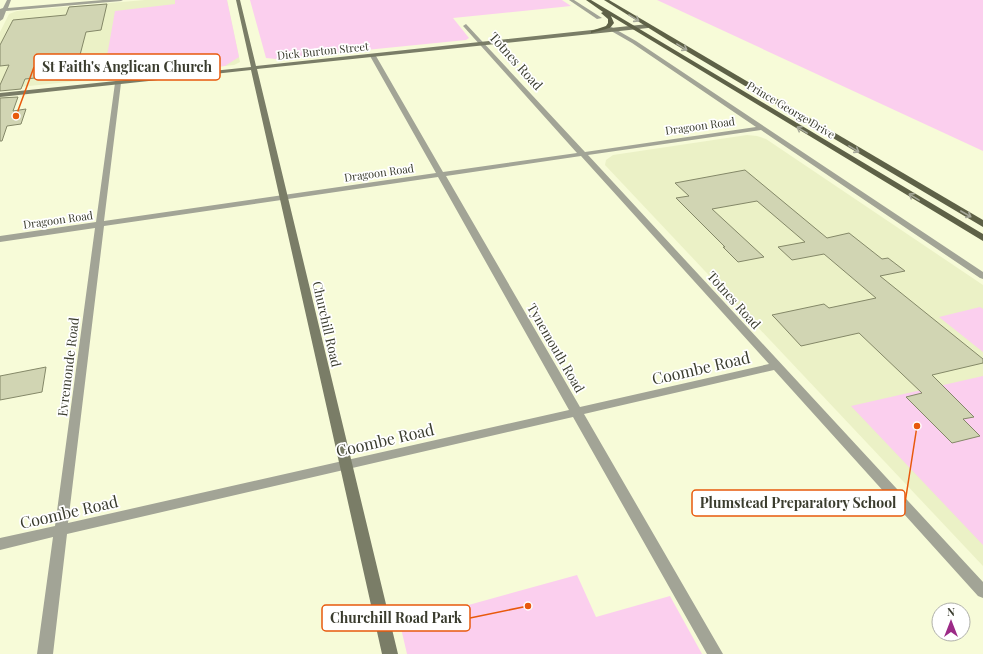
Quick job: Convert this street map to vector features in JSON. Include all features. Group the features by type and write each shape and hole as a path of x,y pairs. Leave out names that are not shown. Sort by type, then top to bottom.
{"main road":[{"path":"588,0 610,18 611,23 608,27 593,32"},
{"name":"Prince George Drive","path":"588,0 983,238"},
{"name":"Prince George Drive","path":"606,0 983,224"}],"street":[{"path":"0,19 2,10 9,0"},
{"path":"2,10 121,0"},
{"name":"Churchill Road","path":"238,0 390,654"},
{"path":"571,0 598,18"},
{"name":"Totnes Road","path":"466,26 983,592"},
{"name":"Dick Burton Street","path":"0,95 648,26"},
{"path":"608,27 634,42 983,276"},
{"name":"Tynemouth Road","path":"373,56 715,654"},
{"name":"Evremonde Road","path":"45,654 118,83"},
{"name":"Dragoon Road","path":"0,239 761,128"},
{"name":"Coombe Road","path":"0,544 777,366"}],"shaded area":[{"path":"145,0 227,0 240,62 234,65 0,89 0,32 9,14 17,11"},
{"path":"175,0 227,0 239,57 225,66 147,74 147,70 124,72 126,54 107,56 115,11 175,4"},
{"path":"250,0 562,0 571,6 453,18 469,38 466,40 276,59 266,58"},
{"path":"657,0 983,0 983,151"},
{"path":"747,135 766,139 983,285 983,566 605,165 606,160 613,155"},
{"path":"980,307 983,309 983,352 939,317"},
{"path":"983,376 983,545 851,406"},
{"path":"577,575 596,617 670,596 702,654 407,654 400,624"}],"building":[{"path":"107,4 101,30 86,32 75,74 25,79 21,89 0,91 0,85 9,65 0,66 0,45 13,20 66,15 69,7"},
{"path":"18,97 13,111 26,109 21,124 7,126 2,141 0,141 0,98"},
{"path":"745,170 827,238 849,233 882,259 888,258 905,271 880,276 983,359 983,363 932,375 974,417 963,419 980,436 952,443 906,397 922,393 859,333 801,346 772,315 824,304 829,308 876,298 824,254 792,260 778,247 805,242 757,201 712,209 764,257 738,262 676,198 689,196 675,183"},
{"path":"46,367 42,392 0,400 0,376"}],"place":[{"name":"St Faith's Anglican Church","path":"16,116"},
{"name":"Plumstead Preparatory School","path":"917,426"},
{"name":"Churchill Road Park","path":"528,606"}]}
